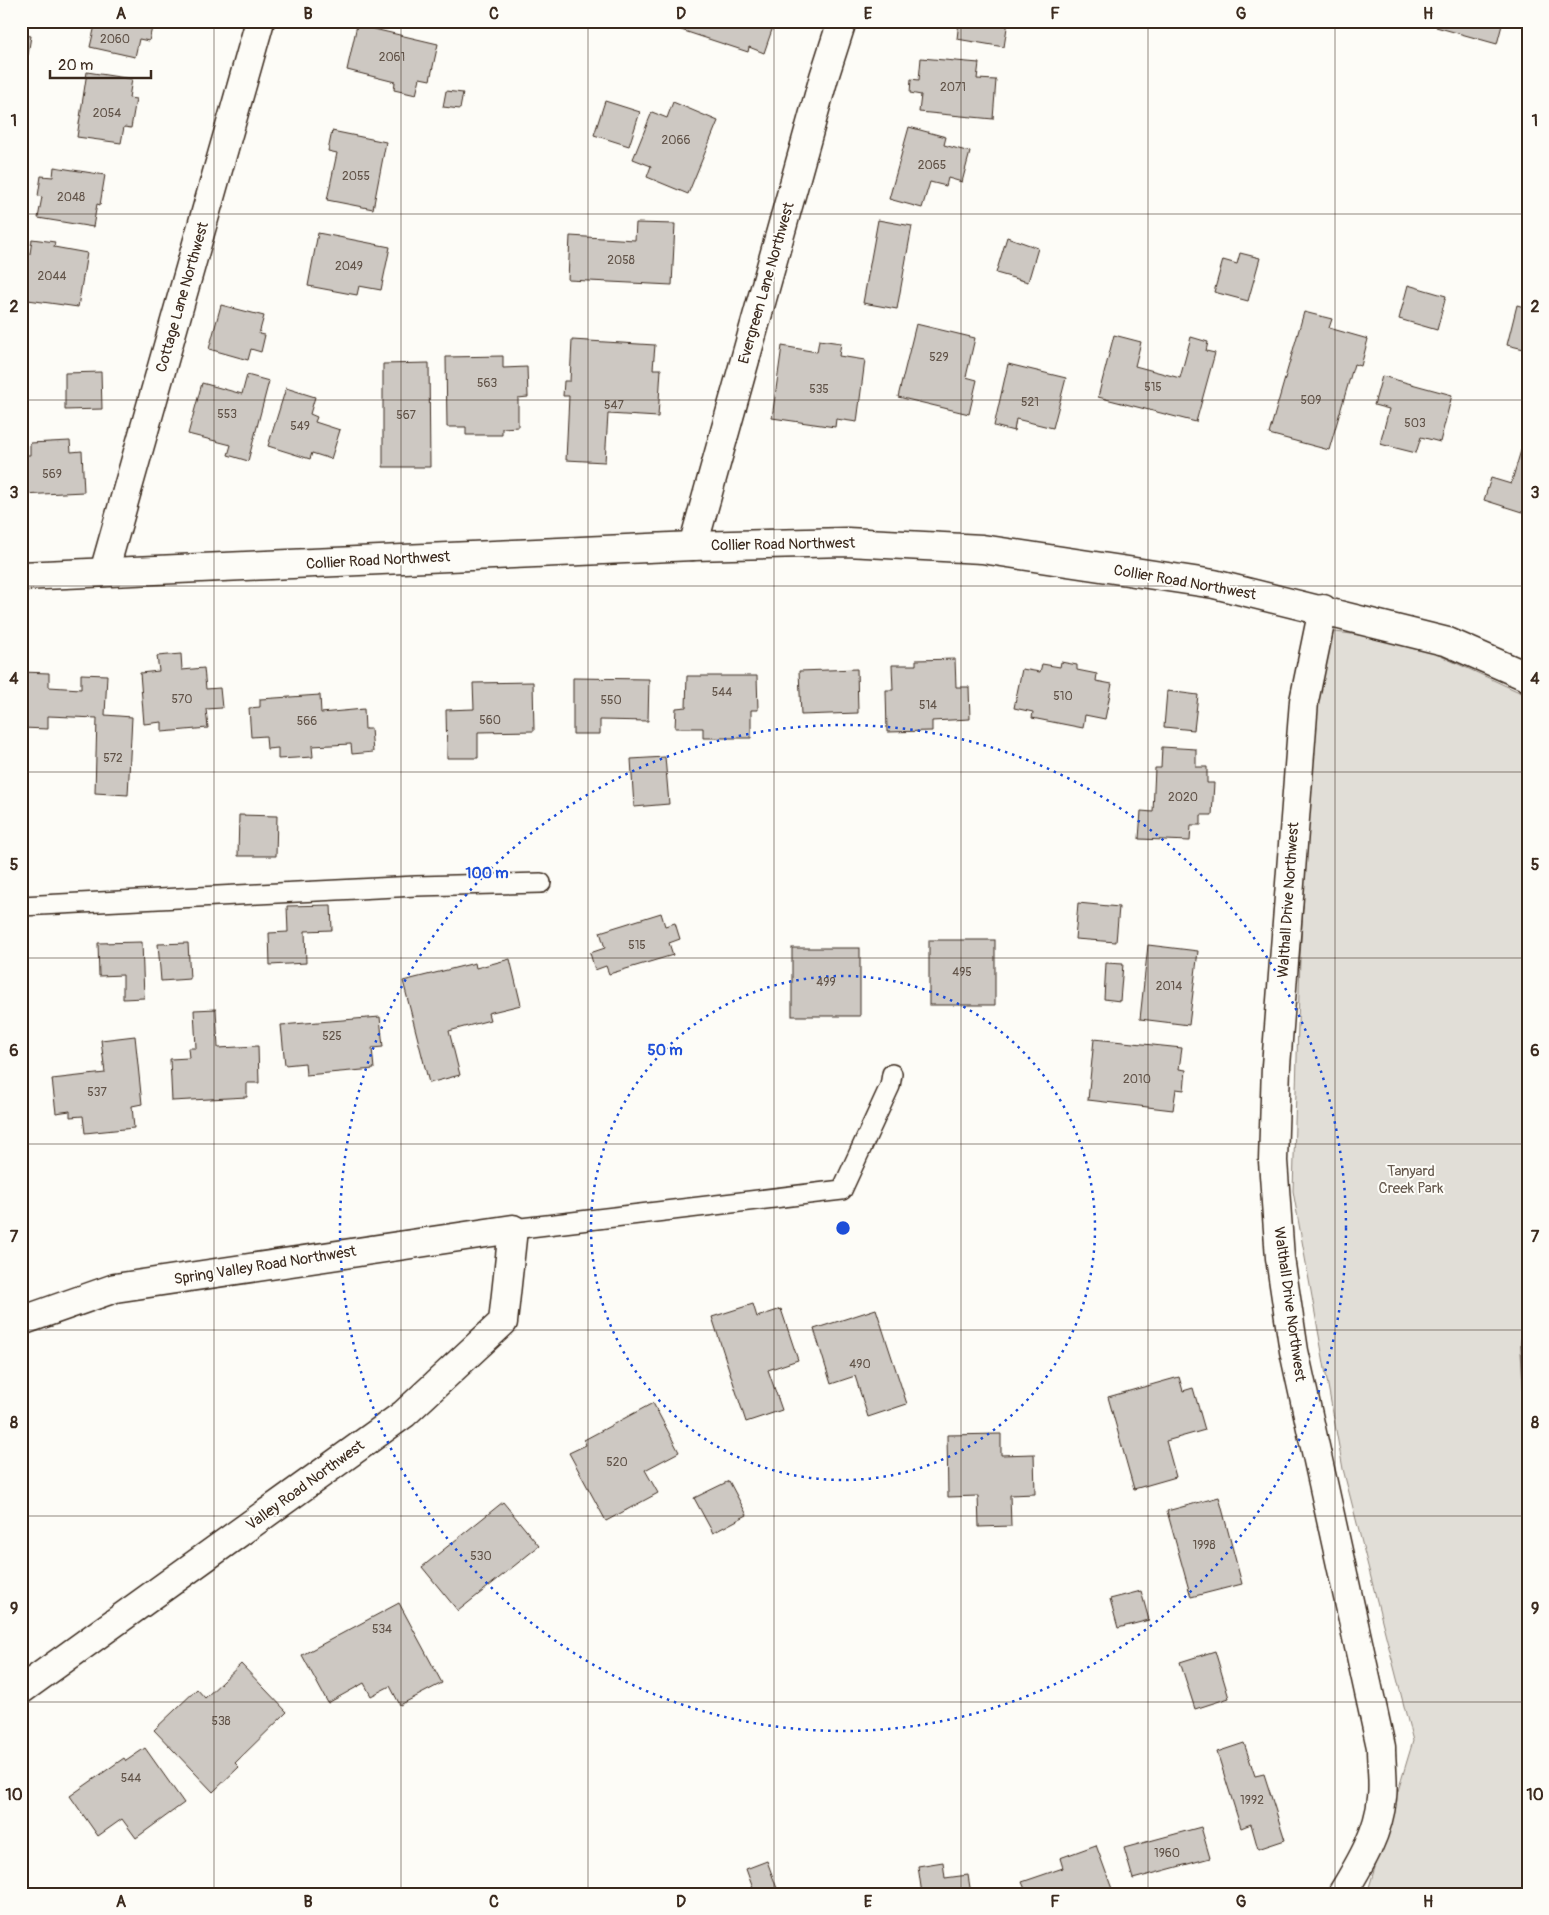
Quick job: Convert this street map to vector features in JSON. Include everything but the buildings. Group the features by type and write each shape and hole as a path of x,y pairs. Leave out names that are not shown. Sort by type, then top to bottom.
{"street":[{"name":"Cottage Lane Northwest","path":"104,572 260,21"},
{"name":"Evergreen Lane Northwest","path":"693,546 821,87 842,21"},
{"name":"Collier Road Northwest","path":"21,576 693,546 846,542 982,549 1214,584 1323,609 1448,642 1528,677"},
{"name":"Walthall Drive Northwest","path":"1323,609 1304,701 1276,1066 1273,1161 1280,1258 1294,1350 1381,1747 1382,1798 1376,1830 1365,1854 1342,1894"},
{"name":"Spring Valley Road Northwest","path":"21,1321 115,1288 513,1229"},
{"name":"Valley Road Northwest","path":"21,1690 404,1414 503,1322 513,1229"}],"lane":[{"path":"21,906 416,886 541,883"},
{"path":"513,1229 842,1190 890,1086 892,1074"}],"green space":[{"name":"Tanyard Creek Park","path":"1319,630 1408,641 1528,696 1528,1894 1367,1894 1413,1741 1343,1469 1293,1191 1300,958"}],"waterway":[{"path":"1528,1323 1525,1343 1528,1394"}]}
